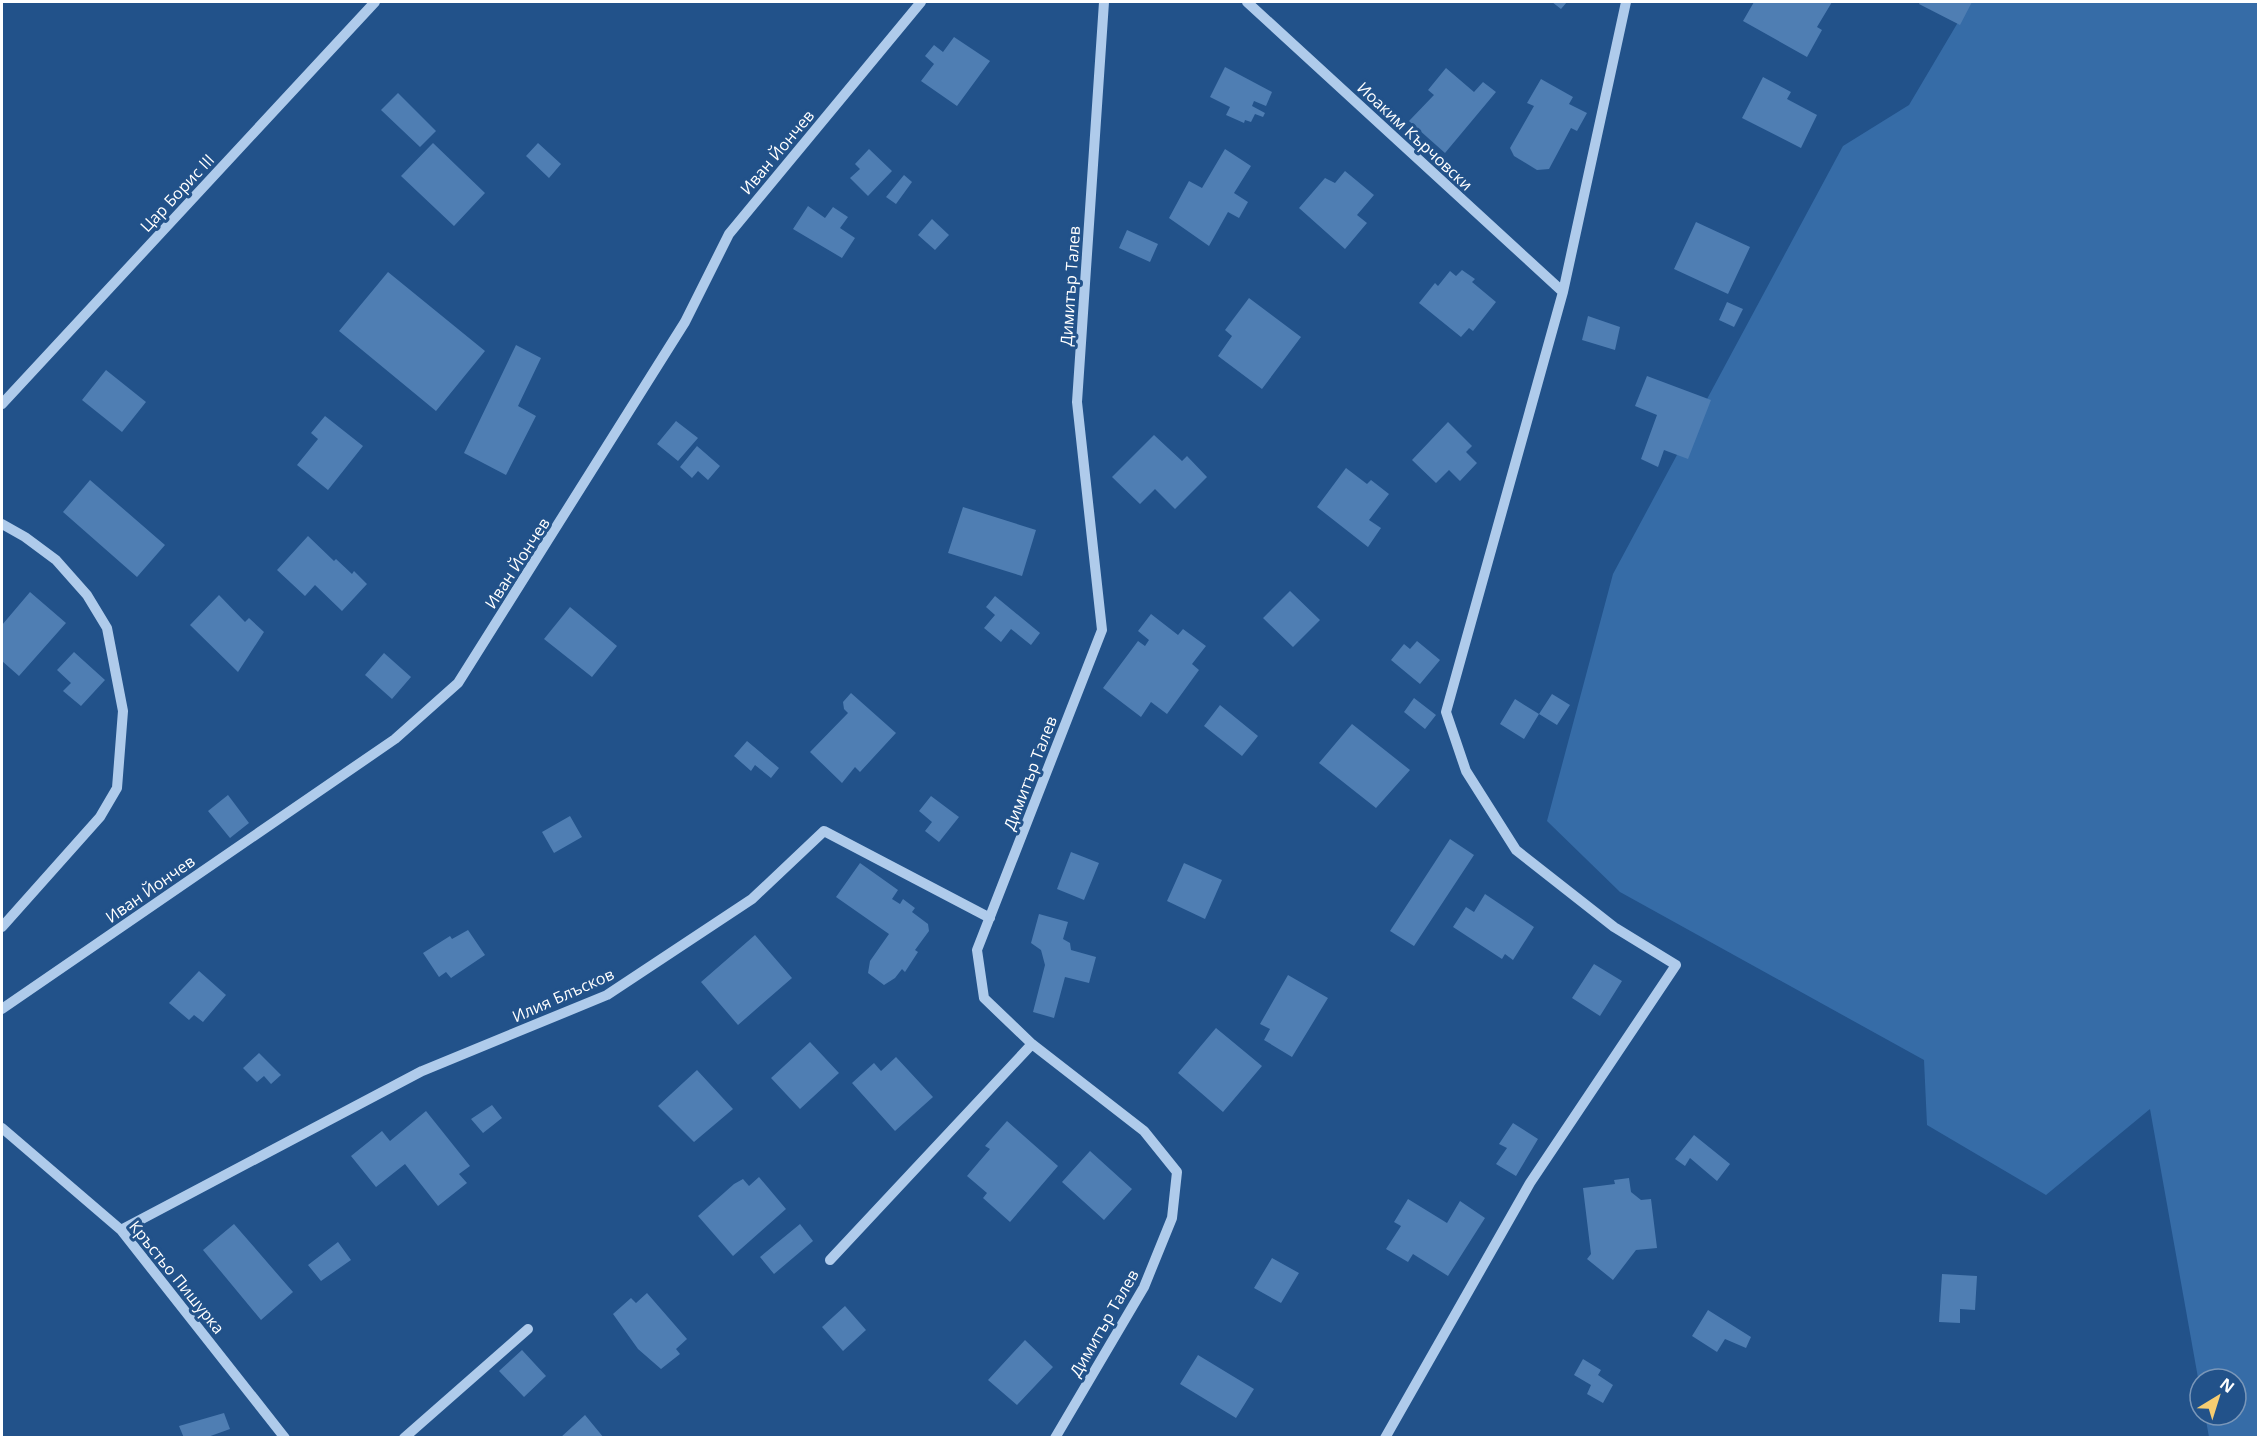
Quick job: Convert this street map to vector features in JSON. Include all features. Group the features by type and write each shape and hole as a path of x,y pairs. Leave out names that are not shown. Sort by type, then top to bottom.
{"street":[{"name":"Цар Борис III","path":"2,404 375,2"},
{"name":"Иван Йончев","path":"2,1009 395,739 458,683 685,322 729,234 921,2"},
{"name":"Димитър Талев","path":"1055,1437 1144,1287 1172,1218 1177,1172 1144,1131 1032,1044 984,998 977,950 1102,630 1077,402 1104,2"},
{"name":"Иоаким Кърчовски","path":"1247,2 1563,292"},
{"path":"1385,1437 1530,1183 1677,965 1614,927 1516,850 1466,771 1446,712 1563,292 1626,2"},
{"path":"2,524 25,537 56,560 87,595 107,628 123,711 117,788 100,817 2,927"},
{"name":"Илия Блъсков","path":"121,1230 422,1071 607,995 752,900 824,831 990,918"},
{"path":"830,1260 1032,1044"},
{"name":"Кръстьо Пишурка","path":"2,1128 121,1230 285,1437"},
{"path":"404,1437 528,1329"}],"shaded area":[{"path":"1970,2 2258,2 2258,1437 2209,1437 2207,1427 2248,1427 2248,1367 2196,1367 2150,1109 2046,1195 1927,1125 1924,1060 1620,892 1547,821 1613,574 1843,146 1909,105"}],"building":[{"path":"1552,2 1567,2 1561,9"},
{"path":"1754,2 1832,2 1817,27 1822,30 1807,57 1743,21"},
{"path":"1920,2 1972,2 1960,25 1919,4"},
{"path":"954,37 990,61 957,106 921,81 934,64 925,56 934,45 943,52"},
{"path":"1225,67 1272,92 1266,106 1254,101 1252,106 1265,113 1263,117 1255,114 1251,122 1245,120 1244,123 1226,115 1230,107 1210,97"},
{"path":"1446,68 1474,92 1483,82 1496,92 1445,153 1409,121 1434,95 1428,90"},
{"path":"1763,77 1791,92 1787,99 1817,115 1801,148 1742,118"},
{"path":"1541,79 1573,97 1569,104 1587,113 1577,131 1571,128 1549,169 1537,170 1514,156 1510,148 1534,106 1527,103"},
{"path":"398,93 436,131 420,147 381,110"},
{"path":"433,143 485,193 454,226 401,176"},
{"path":"538,143 561,164 549,178 526,156"},
{"path":"869,149 892,171 868,196 850,178 860,169 855,164"},
{"path":"1225,149 1251,166 1234,193 1248,202 1239,218 1228,212 1209,246 1169,218 1189,181 1202,188"},
{"path":"1345,171 1374,195 1357,215 1367,223 1345,249 1299,208 1325,178 1335,183"},
{"path":"904,175 912,182 896,204 886,197"},
{"path":"808,206 825,218 833,207 848,217 840,228 855,238 842,258 793,229"},
{"path":"932,219 949,235 935,250 918,235"},
{"path":"1696,222 1750,247 1728,294 1674,269"},
{"path":"1127,230 1158,244 1150,262 1119,248"},
{"path":"1462,270 1475,279 1472,282 1496,302 1473,331 1469,328 1461,337 1419,303 1435,283 1438,286 1450,271 1456,276"},
{"path":"388,272 485,351 436,411 339,331"},
{"path":"1249,298 1301,337 1262,389 1218,356 1232,336 1225,330"},
{"path":"1727,302 1743,309 1734,327 1719,320"},
{"path":"1588,316 1620,327 1615,350 1582,340"},
{"path":"516,345 541,358 518,406 536,416 506,475 464,453"},
{"path":"106,370 146,402 122,432 82,400"},
{"path":"1647,376 1711,400 1688,459 1664,450 1658,467 1641,459 1657,415 1635,406"},
{"path":"325,416 363,446 328,490 297,465 318,439 311,433"},
{"path":"676,421 698,438 678,461 657,444"},
{"path":"1448,422 1472,446 1466,452 1477,463 1460,481 1449,470 1436,483 1412,460"},
{"path":"1154,435 1182,461 1187,456 1207,477 1175,509 1155,489 1140,504 1112,477"},
{"path":"697,446 720,466 708,480 698,471 692,478 680,467"},
{"path":"1346,468 1367,484 1371,480 1389,494 1369,520 1381,528 1368,547 1317,507"},
{"path":"90,480 165,545 137,577 63,512"},
{"path":"963,507 1036,530 1022,576 948,553"},
{"path":"308,536 334,561 336,559 352,574 354,571 367,584 342,611 315,585 305,596 277,570"},
{"path":"1290,591 1320,620 1293,647 1263,618"},
{"path":"30,592 66,623 19,676 2,661 2,625"},
{"path":"219,595 245,622 249,618 264,632 238,672 190,625"},
{"path":"995,596 1040,633 1031,645 1011,629 1001,642 984,628 995,615 986,607"},
{"path":"570,607 617,646 592,677 544,639"},
{"path":"1151,614 1178,635 1183,629 1206,646 1192,664 1199,670 1167,714 1151,702 1141,717 1103,688 1138,641 1145,646 1149,640 1138,631"},
{"path":"1417,641 1440,660 1420,684 1391,660 1404,644 1410,649"},
{"path":"74,652 105,680 81,706 63,691 71,683 57,670"},
{"path":"384,653 411,677 392,699 365,675"},
{"path":"851,693 896,733 860,772 855,767 842,783 810,752 848,713 844,709 843,702"},
{"path":"1552,694 1570,705 1557,725 1539,714"},
{"path":"1414,698 1436,715 1425,729 1404,712"},
{"path":"1515,699 1539,714 1524,739 1500,724"},
{"path":"1220,705 1258,736 1242,756 1204,726"},
{"path":"1352,724 1410,770 1376,808 1319,763"},
{"path":"747,741 779,768 771,778 755,765 751,771 734,756"},
{"path":"228,795 249,823 230,838 208,811"},
{"path":"931,796 959,817 939,842 925,831 932,822 919,811"},
{"path":"570,816 582,837 554,853 542,832"},
{"path":"1450,839 1474,855 1414,946 1390,931"},
{"path":"1071,852 1099,863 1084,900 1057,889"},
{"path":"860,863 898,890 892,899 900,904 903,899 915,908 912,912 928,924 929,931 915,950 918,952 905,972 902,969 895,978 884,985 868,973 870,961 889,934 836,897"},
{"path":"1184,863 1222,880 1205,919 1167,901"},
{"path":"1485,894 1534,927 1513,960 1505,954 1502,959 1453,927 1466,907 1474,912"},
{"path":"1039,914 1068,922 1063,939 1070,943 1071,950 1096,957 1089,983 1065,977 1054,1018 1033,1012 1045,965 1041,950 1031,943"},
{"path":"468,930 485,955 451,978 446,972 439,977 423,953 450,936 452,939"},
{"path":"755,935 792,978 738,1025 701,982"},
{"path":"1594,964 1622,981 1600,1016 1572,998"},
{"path":"199,971 226,995 203,1022 194,1015 189,1020 169,1003"},
{"path":"1288,975 1328,998 1292,1057 1264,1040 1270,1029 1260,1024"},
{"path":"1216,1028 1262,1066 1223,1112 1178,1073"},
{"path":"810,1042 839,1073 800,1109 771,1078"},
{"path":"259,1053 281,1075 271,1084 264,1076 257,1082 243,1068"},
{"path":"896,1057 933,1097 895,1131 852,1083 874,1063 881,1071"},
{"path":"697,1070 733,1109 694,1142 658,1106"},
{"path":"492,1105 502,1118 483,1133 471,1119"},
{"path":"426,1111 470,1166 459,1174 467,1183 438,1206 405,1164 376,1187 351,1156 382,1131 390,1141"},
{"path":"1007,1121 1058,1166 1010,1222 983,1198 987,1193 967,1176 990,1149 985,1146"},
{"path":"1513,1123 1538,1139 1516,1176 1496,1164 1507,1148 1499,1144"},
{"path":"1694,1135 1730,1164 1717,1181 1690,1158 1685,1166 1675,1159"},
{"path":"1090,1151 1132,1189 1104,1220 1062,1182"},
{"path":"759,1177 786,1209 733,1256 698,1216 734,1184 743,1179 749,1186"},
{"path":"1629,1178 1631,1192 1641,1200 1651,1199 1657,1248 1636,1250 1613,1280 1587,1259 1591,1254 1583,1188 1615,1184 1614,1180"},
{"path":"1408,1199 1447,1223 1460,1201 1485,1218 1448,1276 1413,1254 1408,1262 1386,1249 1401,1226 1394,1222"},
{"path":"234,1224 293,1292 261,1320 203,1250"},
{"path":"800,1224 813,1241 774,1274 760,1257"},
{"path":"338,1242 351,1260 321,1281 308,1265"},
{"path":"1272,1258 1299,1273 1281,1303 1254,1288"},
{"path":"1942,1274 1977,1276 1975,1310 1960,1309 1960,1323 1939,1322"},
{"path":"647,1293 687,1339 676,1349 680,1354 661,1369 638,1349 613,1314 631,1298 636,1303"},
{"path":"845,1306 866,1330 843,1351 822,1327"},
{"path":"1708,1310 1751,1337 1746,1348 1725,1339 1717,1352 1692,1336"},
{"path":"1025,1340 1053,1367 1017,1405 988,1380"},
{"path":"522,1350 546,1376 524,1397 499,1371"},
{"path":"1198,1355 1254,1389 1236,1418 1180,1384"},
{"path":"1583,1359 1601,1370 1598,1375 1613,1385 1603,1403 1587,1394 1591,1385 1574,1375"},
{"path":"224,1413 230,1429 205,1438 184,1438 179,1426"},
{"path":"585,1415 604,1438 560,1438"}]}
